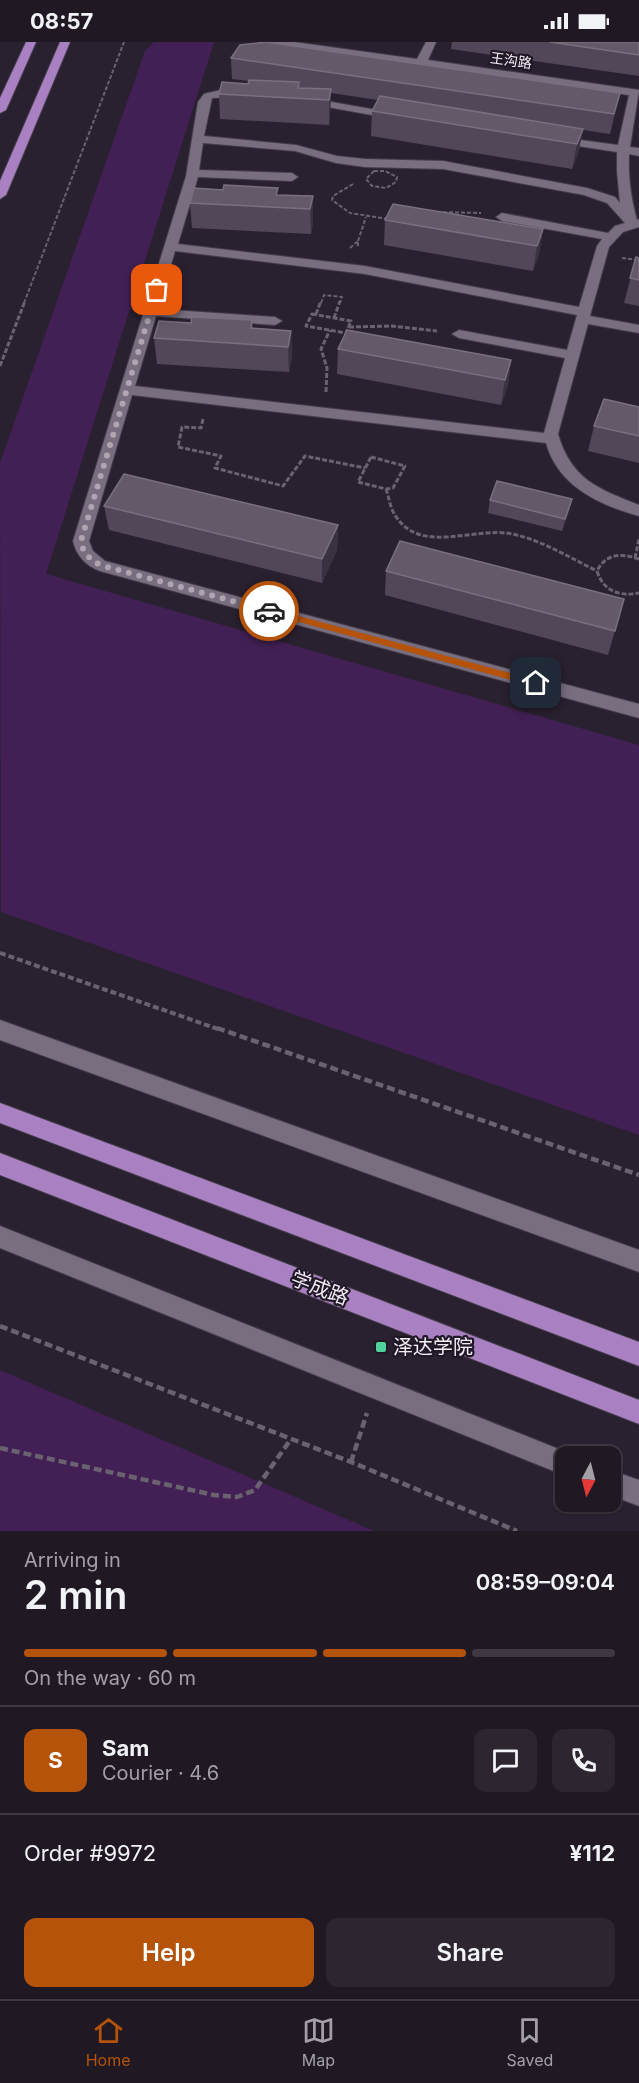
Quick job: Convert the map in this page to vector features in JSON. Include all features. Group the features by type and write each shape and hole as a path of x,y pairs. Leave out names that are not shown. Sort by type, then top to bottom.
{"main road":[{"path":"0,110 31,42"},
{"path":"0,195 65,42"},
{"path":"0,1113 639,1354"},
{"name":"学成路","path":"0,1164 639,1412"}],"street":[{"name":"王沟路","path":"271,42 637,93"},
{"path":"421,63 431,42"},
{"path":"254,95 220,93 208,96 204,102 192,173 81,541 83,551 100,565 639,711"},
{"path":"636,224 625,200 622,150 637,93"},
{"path":"291,98 410,118"},
{"path":"539,137 639,152"},
{"path":"198,139 296,148 365,164 443,165 587,192 611,200 636,224"},
{"path":"192,173 292,177"},
{"path":"502,217 610,237"},
{"path":"636,224 619,229 603,246 551,434 556,456 570,475 588,491 639,511"},
{"path":"170,247 365,270 583,315 639,329"},
{"path":"150,312 275,321"},
{"path":"459,334 572,355"},
{"path":"127,390 342,412 552,439"},
{"path":"0,1030 639,1261"},
{"path":"0,1237 555,1460"},
{"path":"621,1486 639,1493"}],"path":[{"path":"0,366 124,42"},
{"path":"357,183 340,190 332,200 347,211 366,217 391,219"},
{"path":"429,213 462,212 502,217"},
{"path":"357,241 366,217"},
{"path":"316,315 324,295 342,297 334,318"},
{"path":"312,314 334,318 351,321 346,333 306,326 312,314"},
{"path":"349,327 415,328 459,334"},
{"path":"330,330 321,349 327,368 325,388 334,407 342,412"},
{"path":"207,398 201,428 182,428 178,447 221,456 215,468 283,486 305,456 365,468"},
{"path":"371,457 405,466 393,488 386,489 358,482 371,457"},
{"path":"386,489 393,513 413,534 426,538 448,538 488,532 514,534 597,571"},
{"path":"639,539 637,558 612,556 604,559 597,571 598,577 608,589 625,595 639,593"},
{"path":"0,953 639,1175"},
{"path":"0,1326 351,1462 517,1531"},
{"path":"351,1462 375,1387"},
{"path":"0,1449 203,1493 237,1497 255,1490 291,1439"}],"shaded area":[{"path":"154,42 214,42 46,574 639,745 639,1135 1,912 0,463 145,51"},
{"path":"0,1370 374,1531 0,1531"}],"building":[{"path":"266,42 620,93 614,114 231,58 240,45"},
{"path":"550,42 639,42 639,55"},
{"path":"249,80 299,82 298,88 331,89 329,100 219,94 222,82 248,84"},
{"path":"380,96 583,129 577,144 372,111"},
{"path":"224,185 278,188 276,195 313,196 310,209 190,203 194,188 223,190"},
{"path":"393,204 543,229 537,246 385,220"},
{"path":"636,257 639,258 639,280 630,278"},
{"path":"192,317 252,320 251,328 291,331 288,347 154,338 159,321 191,323"},
{"path":"347,330 511,360 505,380 338,349"},
{"path":"604,399 639,407 639,436 594,426"},
{"path":"124,474 338,525 322,559 104,506"},
{"path":"497,481 572,499 565,519 490,500"},
{"path":"400,541 624,599 615,631 386,571"}],"way so far":[{"path":"157,290 81,541 83,551 100,565 269,611"}],"place":[{"name":"泽达学院","path":"381,1347"}],"route":[{"path":"269,611 536,683"}]}
